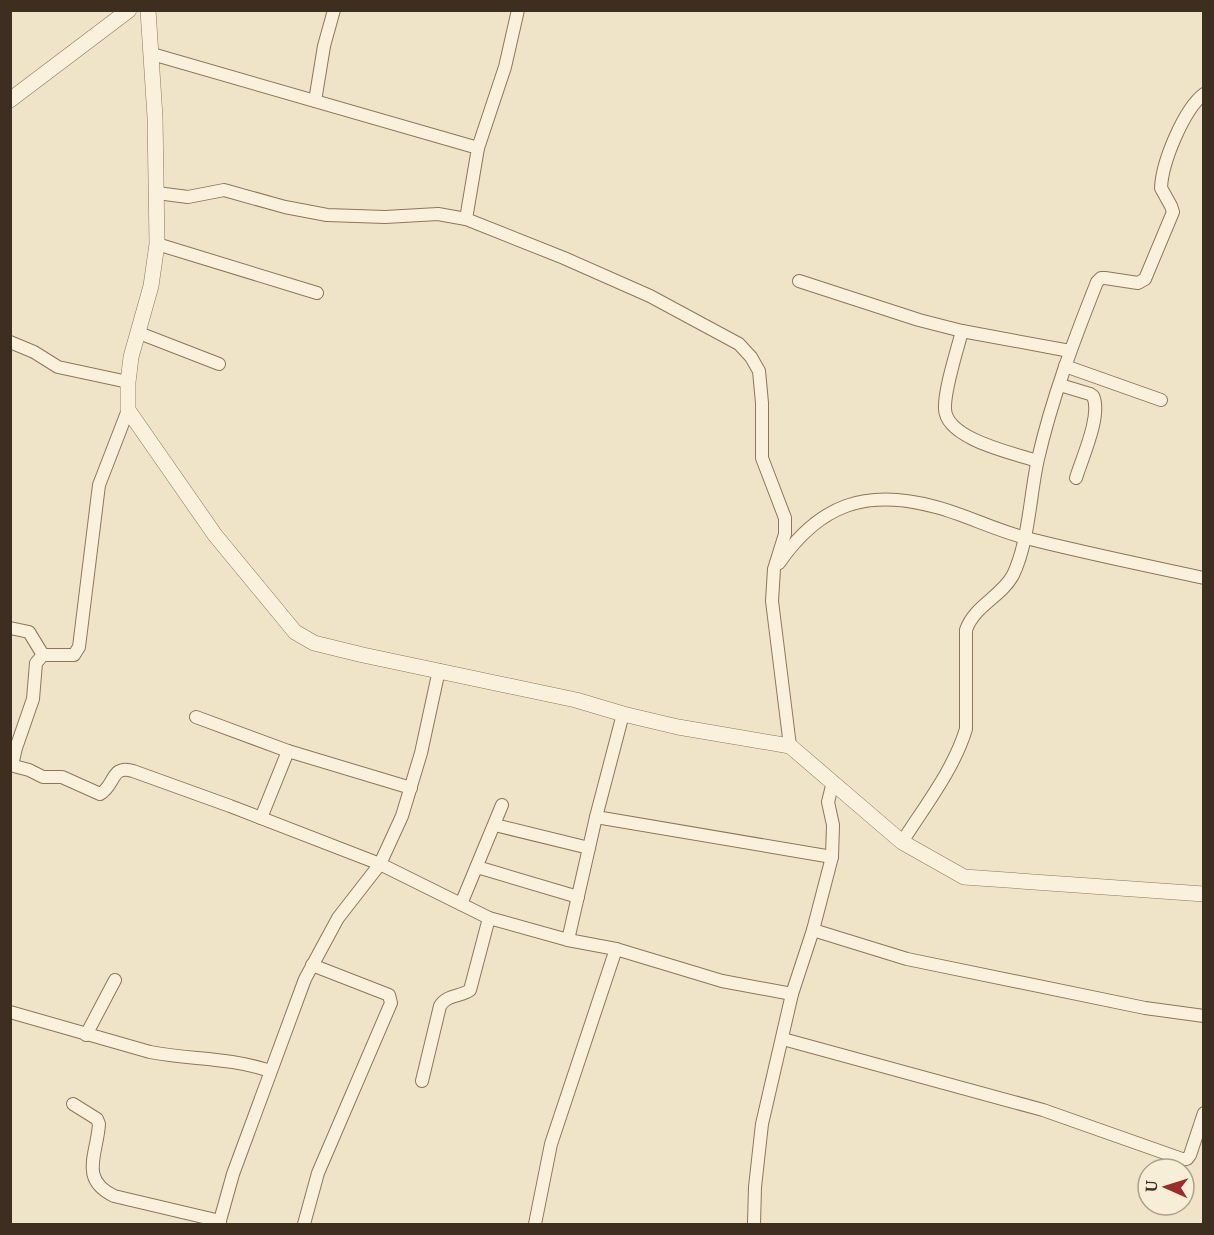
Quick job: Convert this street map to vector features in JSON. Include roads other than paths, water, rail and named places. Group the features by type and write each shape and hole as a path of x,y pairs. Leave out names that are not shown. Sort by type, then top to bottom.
{"street":[{"path":"10,99 129,10"},
{"path":"43,655 69,656 78,652 98,491 106,464 128,410 131,357 153,276 157,244 157,193 152,54 148,10"},
{"path":"315,101 324,46 334,10"},
{"path":"466,219 478,148 505,67 518,10"},
{"path":"152,54 478,148"},
{"path":"902,842 942,778 966,729 965,636 968,624 1013,574 1024,537 1037,461 1070,351 1097,282 1101,278 1138,283 1145,279 1173,212 1161,188 1171,150 1187,114 1196,99 1203,94"},
{"path":"157,193 188,197 225,190 285,207 327,215 385,217 438,214 466,219 564,258 650,296 739,344 751,357 759,371 762,458 785,518 785,534 774,569 772,601 790,746"},
{"path":"157,244 317,293"},
{"path":"799,281 920,320 962,331 1070,351"},
{"path":"962,331 946,395 947,419 966,436 1037,461"},
{"path":"139,333 219,364"},
{"path":"10,342 34,352 58,367 128,382"},
{"path":"1065,366 1161,400"},
{"path":"1060,385 1090,394 1096,404 1093,423 1076,478"},
{"path":"128,410 215,535 302,638 326,646 576,700 678,727 790,746 902,842 964,877 1203,894"},
{"path":"774,569 791,546 812,525 835,510 861,501 900,499 927,505 1024,537 1203,578"},
{"path":"10,628 29,632 43,655"},
{"path":"43,655 36,663 33,699 11,765 43,777 62,777 100,794 107,789 117,773 127,769 380,864 489,918 568,940 616,950 722,981 792,994"},
{"path":"73,1104 97,1119 99,1124 92,1171 95,1183 103,1190 131,1200 219,1223 233,1174 305,979 338,918 380,864 402,816 421,753 439,670"},
{"path":"568,940 622,714"},
{"path":"196,717 288,751 411,788"},
{"path":"261,818 288,751"},
{"path":"754,1224 755,1187 762,1124 792,994 813,930 832,857 833,825 828,801 833,782"},
{"path":"461,904 502,805"},
{"path":"596,817 832,857"},
{"path":"495,825 589,848"},
{"path":"477,867 578,897"},
{"path":"422,1081 440,1006 443,1001 468,993 470,990 489,918"},
{"path":"813,930 907,959 1145,1008 1203,1016"},
{"path":"535,1224 551,1144 616,950"},
{"path":"304,1224 318,1173 391,1003 389,995 312,965"},
{"path":"86,1035 114,980"},
{"path":"10,1012 150,1052 174,1056 227,1059 270,1071"},
{"path":"783,1039 1044,1110 1182,1159 1188,1159 1190,1155 1203,1113"}]}
